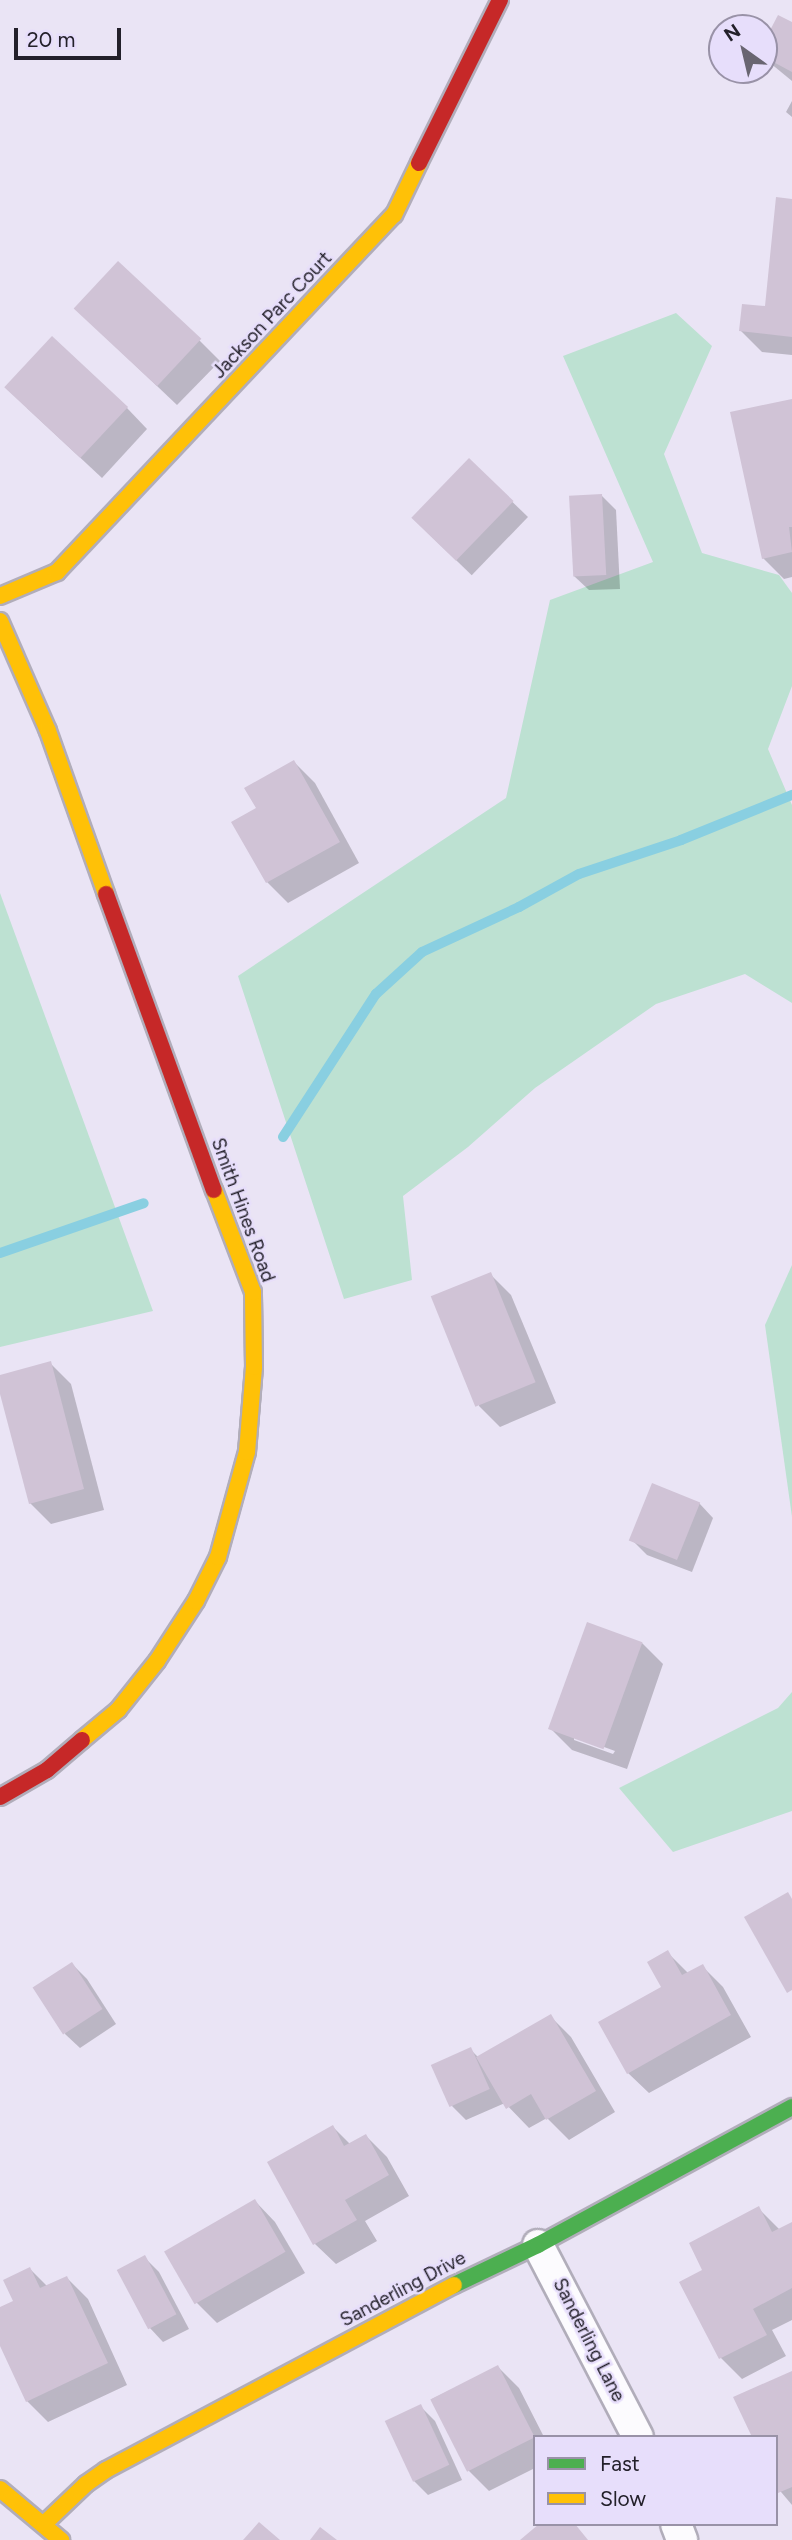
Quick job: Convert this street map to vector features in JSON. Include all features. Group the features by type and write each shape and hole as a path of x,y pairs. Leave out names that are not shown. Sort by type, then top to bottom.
{"street":[{"name":"Jackson Parc Court","path":"0,596 57,572 394,215 499,0"},
{"name":"Smith Hines Road","path":"0,621 48,732 182,1107 253,1292 254,1367 247,1452 218,1557 196,1601 157,1661 118,1710 47,1770 0,1797"},
{"name":"Sanderling Drive","path":"44,2524 86,2484 106,2470 459,2282 538,2245 792,2107"},
{"name":"Sanderling Lane","path":"538,2245 637,2435"},
{"path":"0,2489 61,2540"}],"green space":[{"path":"676,313 712,346 664,454 702,553 779,575 792,593 792,686 768,749 792,805 792,1003 745,974 656,1004 535,1088 468,1147 403,1196 412,1280 344,1299 238,976 506,798 550,600 653,562 563,356"},
{"path":"0,893 153,1311 0,1347"},
{"path":"792,1265 792,1517 765,1325"},
{"path":"792,1692 792,1811 673,1852 619,1788 778,1708"}],"building":[{"path":"778,15 792,22 792,72 778,64"},
{"path":"776,197 792,199 792,337 739,331 742,304 765,306"},
{"path":"118,261 201,339 157,386 74,309"},
{"path":"52,336 128,407 80,458 4,387"},
{"path":"792,399 792,527 789,527 792,552 762,559 730,412"},
{"path":"469,458 514,501 456,561 411,518"},
{"path":"602,494 606,575 573,577 569,496"},
{"path":"294,760 340,842 266,883 231,822 256,808 244,788"},
{"path":"491,1272 536,1382 475,1407 431,1296"},
{"path":"51,1361 84,1489 29,1504 0,1394 0,1375"},
{"path":"652,1483 700,1502 677,1560 629,1540"},
{"path":"587,1622 642,1642 603,1749 548,1729"},
{"path":"788,1892 792,1899 792,1990 787,1993 744,1917"},
{"path":"668,1950 682,1975 703,1964 731,2015 627,2074 598,2022 661,1987 647,1962"},
{"path":"72,1962 102,2009 63,2035 33,1988"},
{"path":"551,2014 596,2091 546,2120 531,2094 506,2109 476,2057"},
{"path":"471,2047 490,2089 450,2107 431,2065"},
{"path":"333,2125 344,2146 366,2134 389,2175 345,2200 357,2220 313,2245 267,2162"},
{"path":"255,2199 286,2252 195,2304 164,2252"},
{"path":"759,2206 772,2232 792,2222 792,2288 753,2309 767,2335 719,2359 679,2282 702,2270 689,2243"},
{"path":"145,2255 176,2314 148,2329 117,2270"},
{"path":"30,2267 40,2288 67,2276 108,2363 26,2402 0,2346 0,2307 13,2301 3,2280"},
{"path":"498,2365 533,2438 467,2472 430,2400"},
{"path":"792,2371 792,2487 778,2493 778,2435 751,2435 733,2397"},
{"path":"421,2404 449,2465 413,2482 385,2421"},
{"path":"259,2522 280,2540 243,2540"},
{"path":"537,2526 577,2526 588,2540 520,2540"},
{"path":"320,2527 337,2540 310,2540"}],"waterway":[{"path":"283,1137 376,994 422,952 519,907 579,874 681,840 792,795"},
{"path":"0,1253 144,1203"}],"traffic: fast":[{"path":"454,2285 538,2245 792,2107"}],"traffic: slow":[{"path":"0,596 57,572 394,215 419,163"},
{"path":"0,621 48,731 106,894"},
{"path":"82,1740 118,1710 157,1661 196,1601 218,1557 247,1452 254,1367 253,1292 214,1190"},
{"path":"44,2524 86,2484 106,2470 454,2285"},
{"path":"0,2489 61,2540"}],"traffic: jam":[{"path":"419,163 500,0"},
{"path":"106,894 214,1190"},
{"path":"0,1797 47,1770 82,1740"}]}
